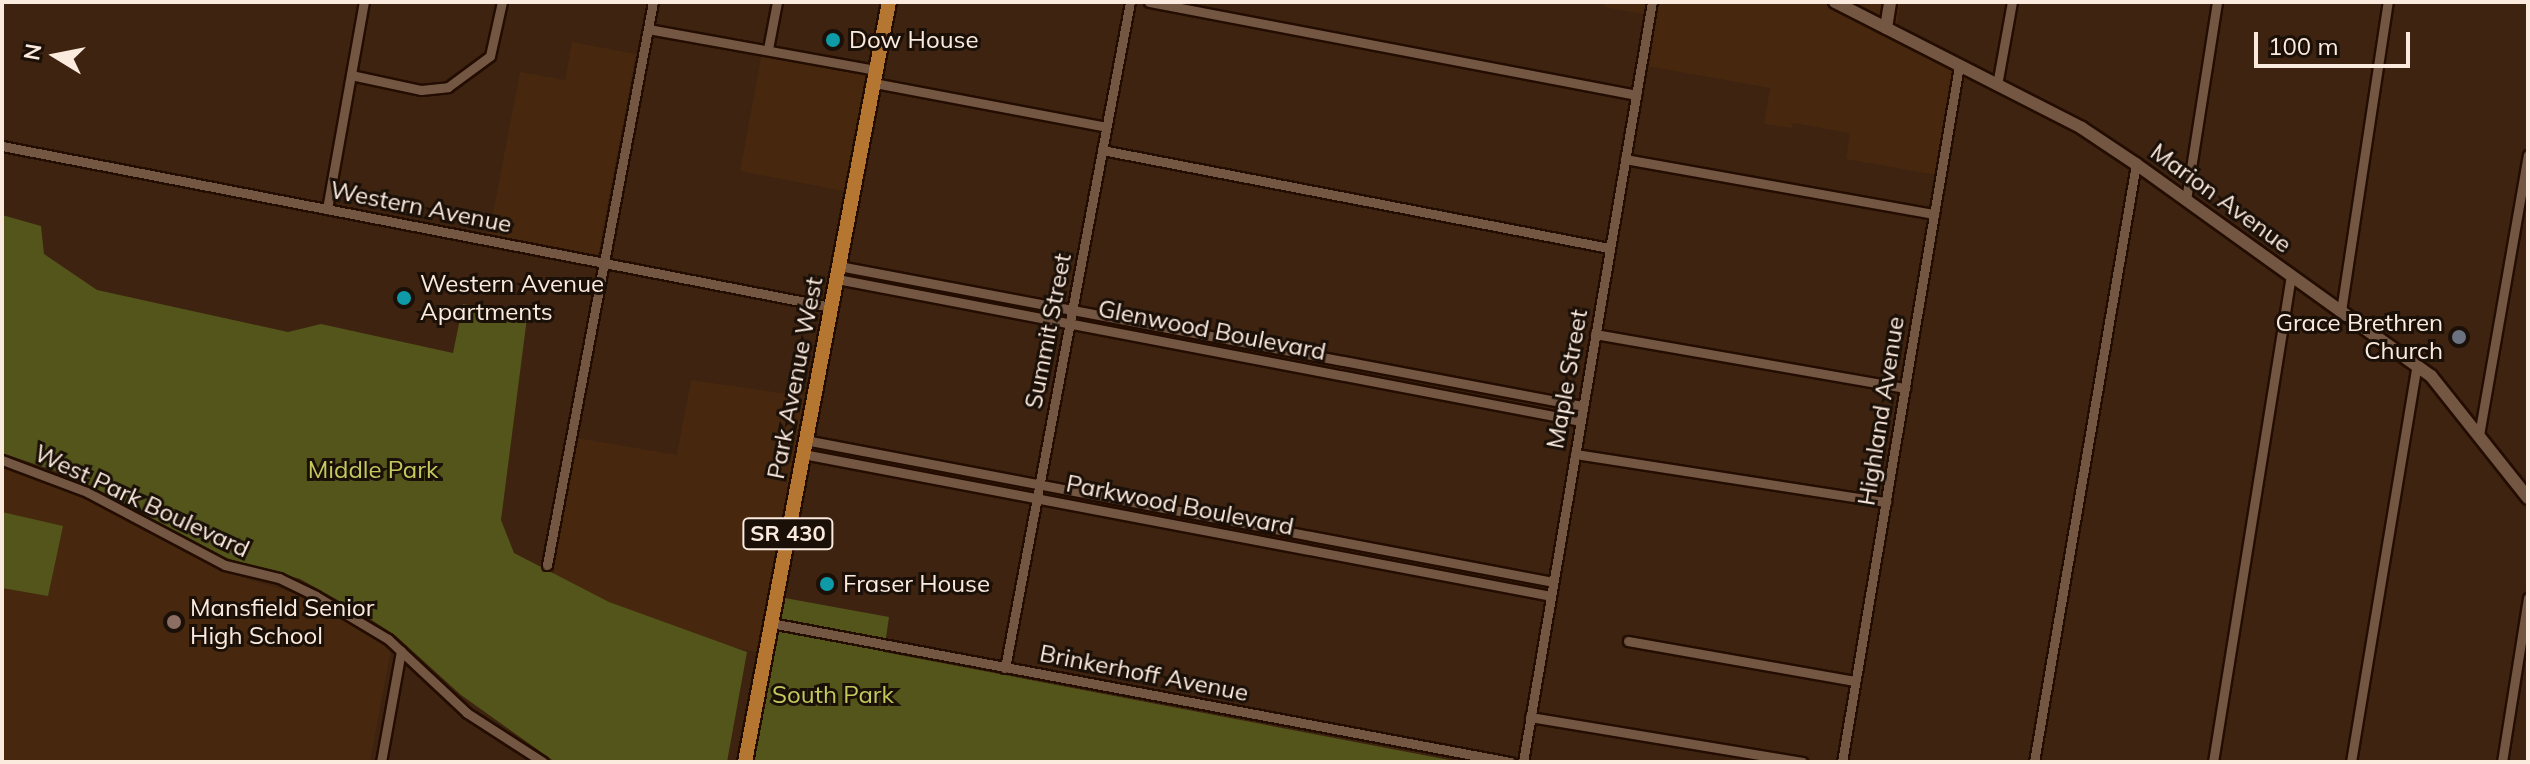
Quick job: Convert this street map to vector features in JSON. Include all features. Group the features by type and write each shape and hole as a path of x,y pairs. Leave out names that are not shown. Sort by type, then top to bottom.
{"main road":[{"name":"Park Avenue West","path":"745,762 889,2"}],"street":[{"path":"327,209 364,2"},
{"path":"351,75 421,90 448,87 490,56 502,2"},
{"path":"547,565 653,2"},
{"path":"768,49 777,2"},
{"name":"Summit Street","path":"1005,668 1130,2"},
{"path":"1149,2 1636,95"},
{"name":"Maple Street","path":"1523,762 1652,2"},
{"name":"Marion Avenue","path":"1835,2 2089,132 2417,365 2440,384 2528,498"},
{"path":"1886,28 1890,2"},
{"path":"1997,85 2012,2"},
{"path":"2186,200 2217,2"},
{"path":"2341,311 2388,2"},
{"path":"648,29 768,49 1106,127"},
{"name":"Highland Avenue","path":"1842,762 1959,66"},
{"name":"Western Avenue","path":"2,146 831,307"},
{"path":"1102,150 1609,248"},
{"path":"2479,435 2528,155"},
{"path":"1625,159 1934,214"},
{"path":"2034,762 2136,164"},
{"name":"Glenwood Boulevard","path":"838,272 1072,308 1582,406"},
{"name":"Glenwood Boulevard","path":"838,272 1070,323 1580,421"},
{"path":"2213,762 2291,275"},
{"path":"1595,334 1905,388"},
{"path":"2351,762 2417,365"},
{"path":"804,447 1039,485 1553,582"},
{"name":"Parkwood Boulevard","path":"804,447 1037,498 1551,596"},
{"path":"1575,454 1886,502"},
{"name":"West Park Boulevard","path":"2,460 87,492 225,565 293,584 380,633 467,713 543,762"},
{"path":"2502,762 2528,598"},
{"name":"Brinkerhoff Avenue","path":"771,623 1510,762"},
{"path":"1628,641 1855,681"},
{"path":"381,762 401,651"},
{"path":"1530,717 1802,762"}],"shaded area":[{"path":"1605,2 1900,2 1897,25 1969,62 1942,176 1846,159 1850,133 1793,123 1792,128 1764,124 1770,88 1647,66 1655,16 1604,7"},
{"path":"572,42 636,54 598,255 489,234 520,72 565,80"},
{"path":"762,52 882,76 859,194 740,171"},
{"path":"691,380 822,399 773,656 713,642 609,602 553,575 577,438 677,455"},
{"name":"Mansfield Senior High School","path":"2,468 88,500 221,571 301,595 391,649 370,762 2,762"}],"green space":[{"name":"Middle Park","path":"2,215 41,226 44,254 97,290 288,332 321,324 453,353 463,304 527,318 501,520 514,553 609,602 747,652 727,762 555,762 461,695 396,636 361,613 300,579 226,558 76,478 2,453"},
{"path":"2,512 63,526 48,596 2,588"},
{"name":"South Park","path":"785,598 889,617 884,652 1460,762 754,762"}],"place":[{"name":"Dow House","path":"833,40"},
{"name":"Western Avenue Apartments","path":"404,298"},
{"name":"Grace Brethren Church","path":"2459,337"},
{"name":"Fraser House","path":"827,584"},
{"name":"Mansfield Senior High School","path":"174,622"}]}
